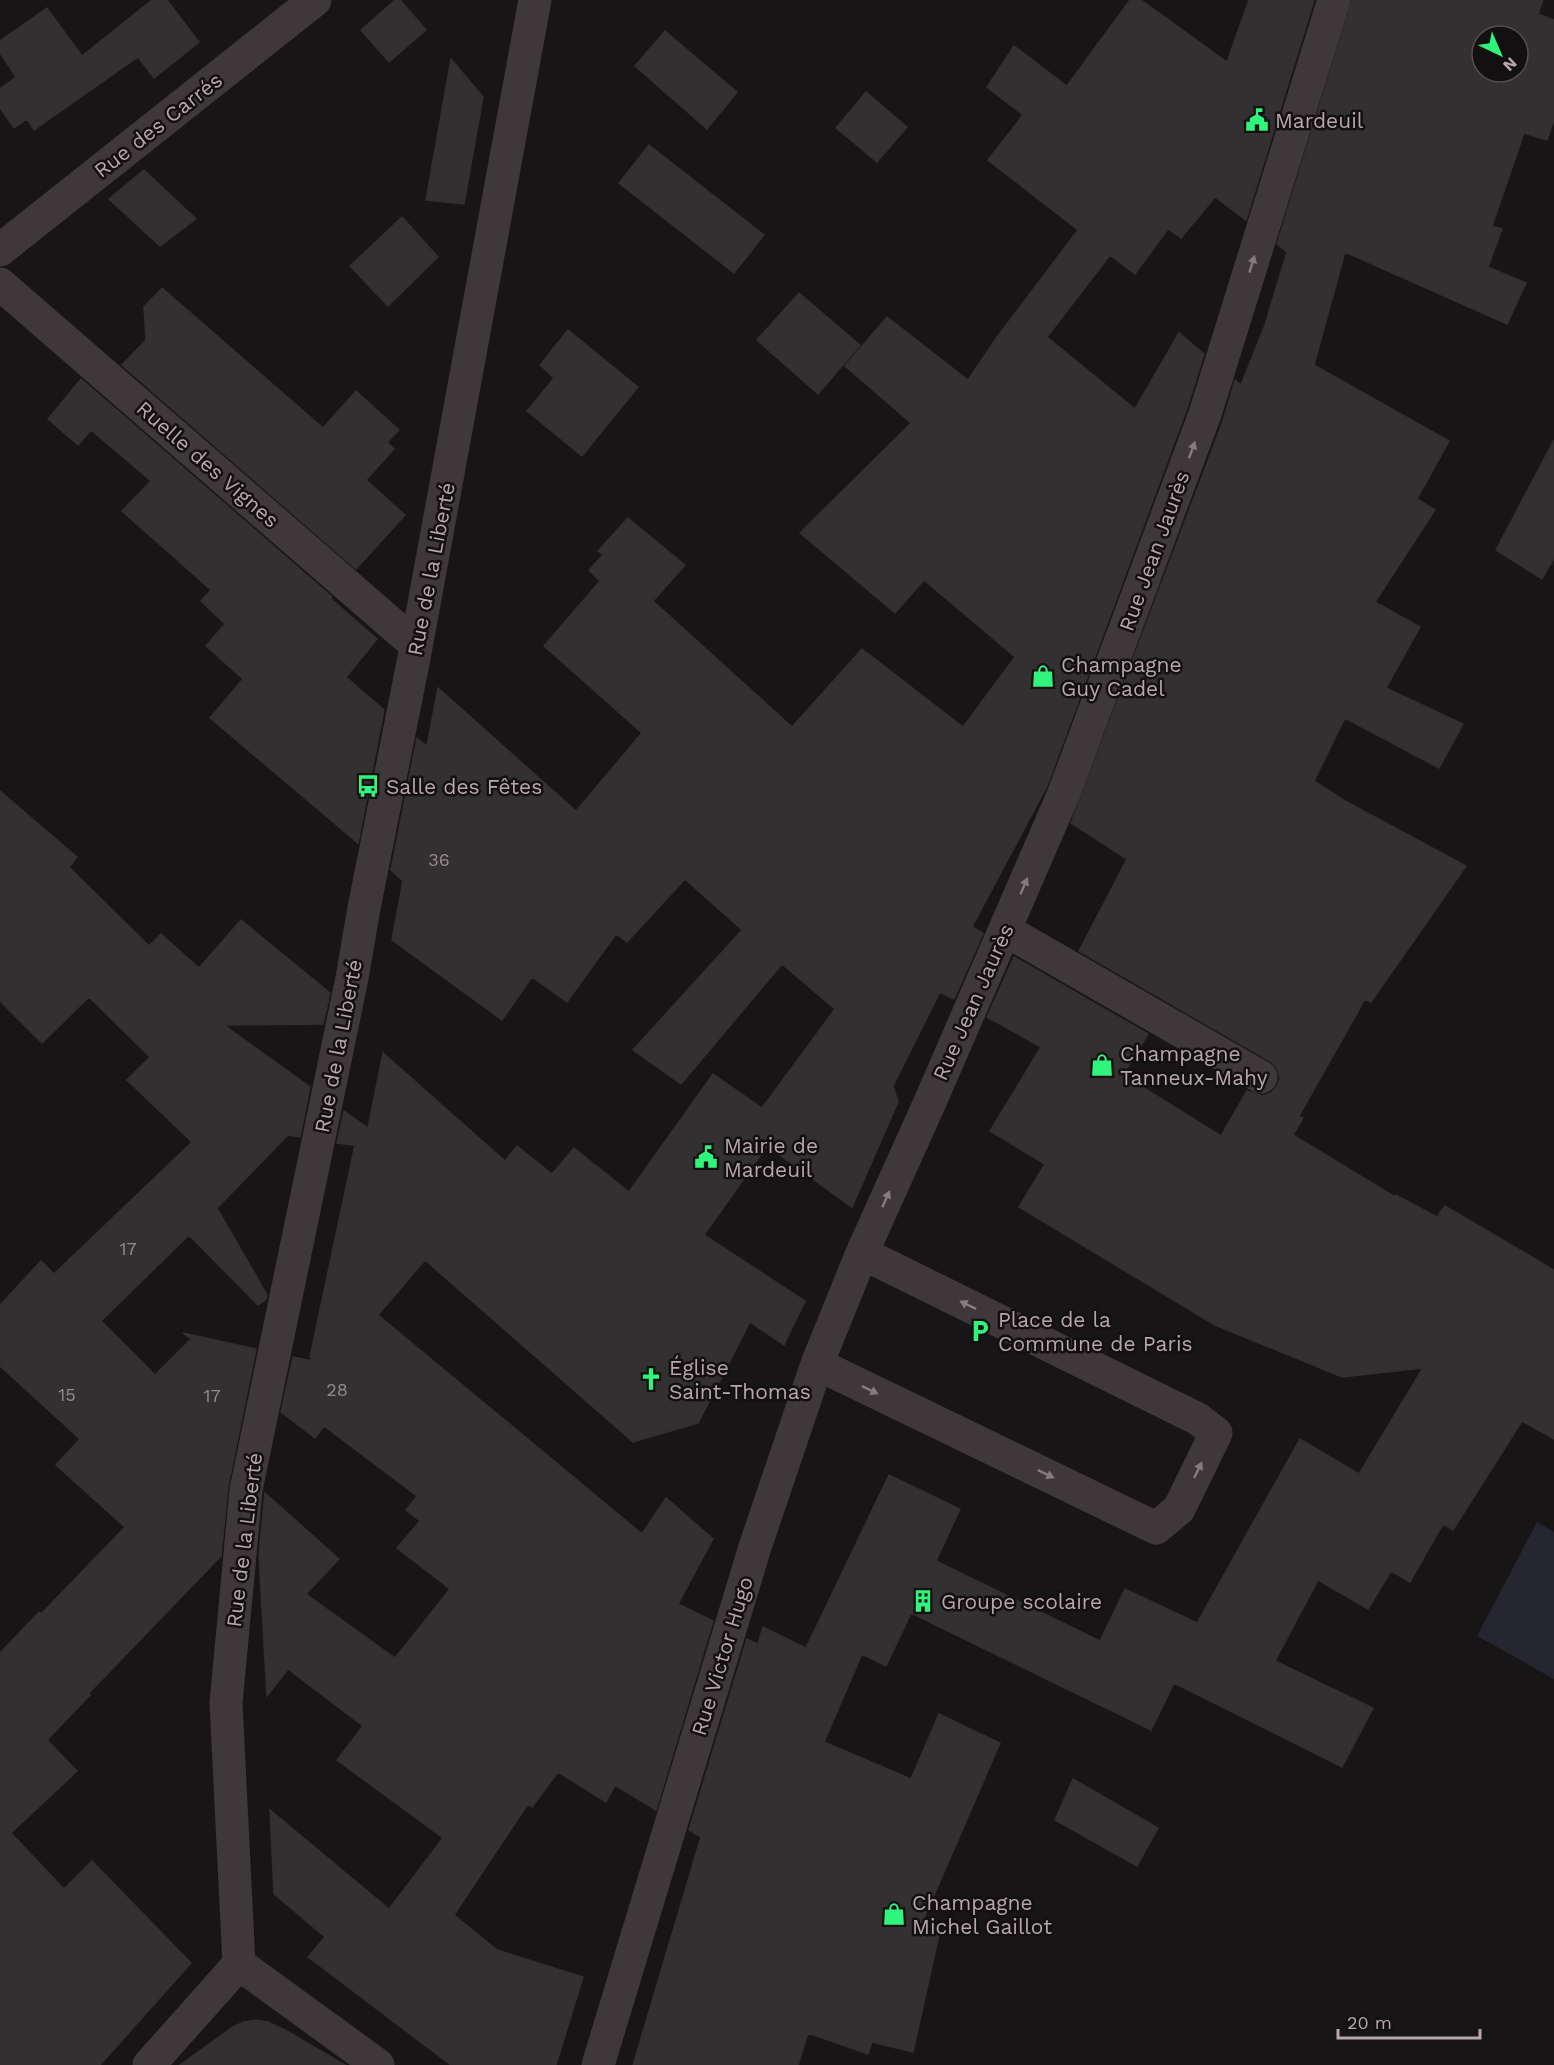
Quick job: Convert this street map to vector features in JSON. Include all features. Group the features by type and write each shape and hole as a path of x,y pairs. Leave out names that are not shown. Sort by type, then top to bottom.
{"street":[{"name":"Rue des Carrés","path":"0,250 315,0"},
{"name":"Rue de la Liberté","path":"239,1964 226,1703 246,1490 352,978 417,645 535,0"},
{"name":"Rue Jean Jaurès","path":"862,1253 1064,793 1205,414 1334,0"},
{"name":"Ruelle des Vignes","path":"0,284 417,645"},
{"path":"1005,930 1262,1077"},
{"path":"817,1364 1156,1527 1179,1509 1216,1434 1198,1419 862,1253"},
{"name":"Rue Victor Hugo","path":"598,2065 755,1547 817,1364 862,1253"},
{"path":"149,2065 239,1964 378,2065"}],"shaded area":[{"path":"1537,1522 1554,1532 1554,1679 1477,1636"}],"building":[{"path":"152,0 167,0 199,42 154,78 138,57 34,130 27,119 14,128 0,108 0,89 16,77 0,53 0,41 47,8 82,56"},
{"path":"395,0 400,0 426,30 389,62 361,30"},
{"path":"1130,0 1141,0 1227,62 1249,0 1314,0 1246,220 1215,197 1181,238 1168,229 1135,274 1110,255 1047,337 1135,409 1179,333 1204,354 1187,408 1047,786 972,927 983,933 954,999 940,992 893,1086 898,1102 852,1207 767,1146 704,1235 805,1301 784,1345 750,1322 698,1423 633,1442 425,1260 378,1315 642,1534 666,1498 713,1539 678,1604 713,1621 656,1810 615,1785 606,1802 558,1772 532,1807 528,1804 454,1915 497,1950 583,1977 556,2065 451,2065 308,1957 325,1937 274,1894 270,1810 389,1909 443,1838 337,1760 363,1726 288,1669 267,1696 259,1555 265,1493 339,1559 306,1594 395,1658 450,1589 397,1548 420,1521 406,1510 417,1496 324,1426 315,1438 281,1412 293,1357 314,1361 310,1357 355,1145 337,1143 344,1111 368,1128 383,1053 505,1161 517,1146 552,1174 574,1148 629,1192 713,1074 762,1108 835,1009 782,964 681,1084 633,1050 742,930 685,879 627,942 616,934 567,1002 532,977 502,1020 392,940 403,881 391,870 417,738 427,746 438,688 576,811 642,733 544,646 600,581 589,570 603,555 598,551 628,518 685,565 653,601 792,727 862,649 963,727 1015,657 924,580 895,613 800,533 911,423 845,366 887,317 968,380 997,337 1078,230 988,160 1023,115 987,87 1014,46 1067,86"},
{"path":"1352,0 1543,0 1538,14 1554,20 1554,119 1547,140 1524,133 1492,226 1502,229 1488,267 1526,283 1507,324 1345,252 1314,365 1449,441 1417,499 1435,510 1375,602 1420,627 1386,688 1463,724 1439,768 1345,718 1314,781 1345,801 1466,866 1371,1002 1365,999 1299,1116 1303,1118 1293,1135 1395,1197 1396,1195 1437,1217 1445,1206 1554,1270 1554,1439 1522,1421 1453,1530 1443,1524 1410,1582 1391,1571 1368,1609 1318,1580 1275,1661 1373,1708 1342,1767 1174,1683 1151,1730 911,1613 886,1666 862,1654 824,1742 911,1779 939,1714 1000,1743 922,1923 940,1930 913,2052 872,2042 868,2054 808,2033 798,2065 633,2065 701,1837 689,1830 747,1639 758,1644 763,1627 806,1648 889,1475 960,1509 936,1561 1100,1641 1125,1589 1197,1623 1300,1439 1359,1474 1423,1368 1342,1377 1215,1325 1019,1207 1045,1164 990,1131 1041,1047 987,1017 1014,957 1148,1034 1123,1075 1221,1136 1247,1091 1262,1096 1271,1093 1280,1078 1277,1068 1270,1061 1079,951 1127,859 1071,823 1223,421 1235,380 1241,385 1265,325 1287,252 1277,244"},
{"path":"665,31 737,92 707,129 635,66"},
{"path":"451,59 483,97 464,204 426,200"},
{"path":"866,92 907,127 877,162 836,128"},
{"path":"649,145 764,235 734,273 619,183"},
{"path":"144,170 196,219 160,246 109,199"},
{"path":"402,217 438,257 388,306 350,266"},
{"path":"162,288 323,428 356,391 399,430 387,442 394,449 366,480 405,515 356,569 122,365 146,340 144,307"},
{"path":"799,293 860,345 818,394 757,340"},
{"path":"568,330 638,387 582,456 527,411 554,378 540,365"},
{"path":"81,379 332,597 330,598 377,639 346,677 384,710 358,843 210,718 243,679 206,646 225,624 201,601 211,590 122,511 151,481 91,430 78,445 48,419"},
{"path":"1554,440 1554,558 1542,579 1496,550"},
{"path":"0,791 77,857 69,867 149,946 161,934 199,968 241,920 330,993 323,1024 224,1025 310,1087 300,1137 288,1135 217,1208 267,1295 266,1299 258,1305 189,1235 101,1321 155,1375 191,1339 183,1333 256,1349 228,1486 221,1556 47,1740 77,1771 11,1833 64,1889 92,1861 191,1963 100,2065 0,2065 0,1653 125,1527 56,1465 80,1439 0,1366 0,1305 41,1261 54,1274 192,1142 127,1080 150,1057 89,997 42,1043 0,1001"},
{"path":"1073,1779 1158,1828 1137,1866 1055,1820"},
{"path":"256,2020 268,2022 287,2031 345,2065 180,2065 233,2027"}],"place":[{"name":"Mardeuil","path":"1257,120"},
{"name":"Champagne Guy Cadel","path":"1043,676"},
{"name":"Salle des Fêtes","path":"368,786"},
{"name":"Champagne Tanneux-Mahy","path":"1102,1065"},
{"name":"Mairie de Mardeuil","path":"706,1157"},
{"name":"Place de la Commune de Paris","path":"980,1331"},
{"name":"Église Saint-Thomas","path":"651,1379"},
{"name":"Groupe scolaire","path":"923,1601"},
{"name":"Champagne Michel Gaillot","path":"894,1914"}]}
